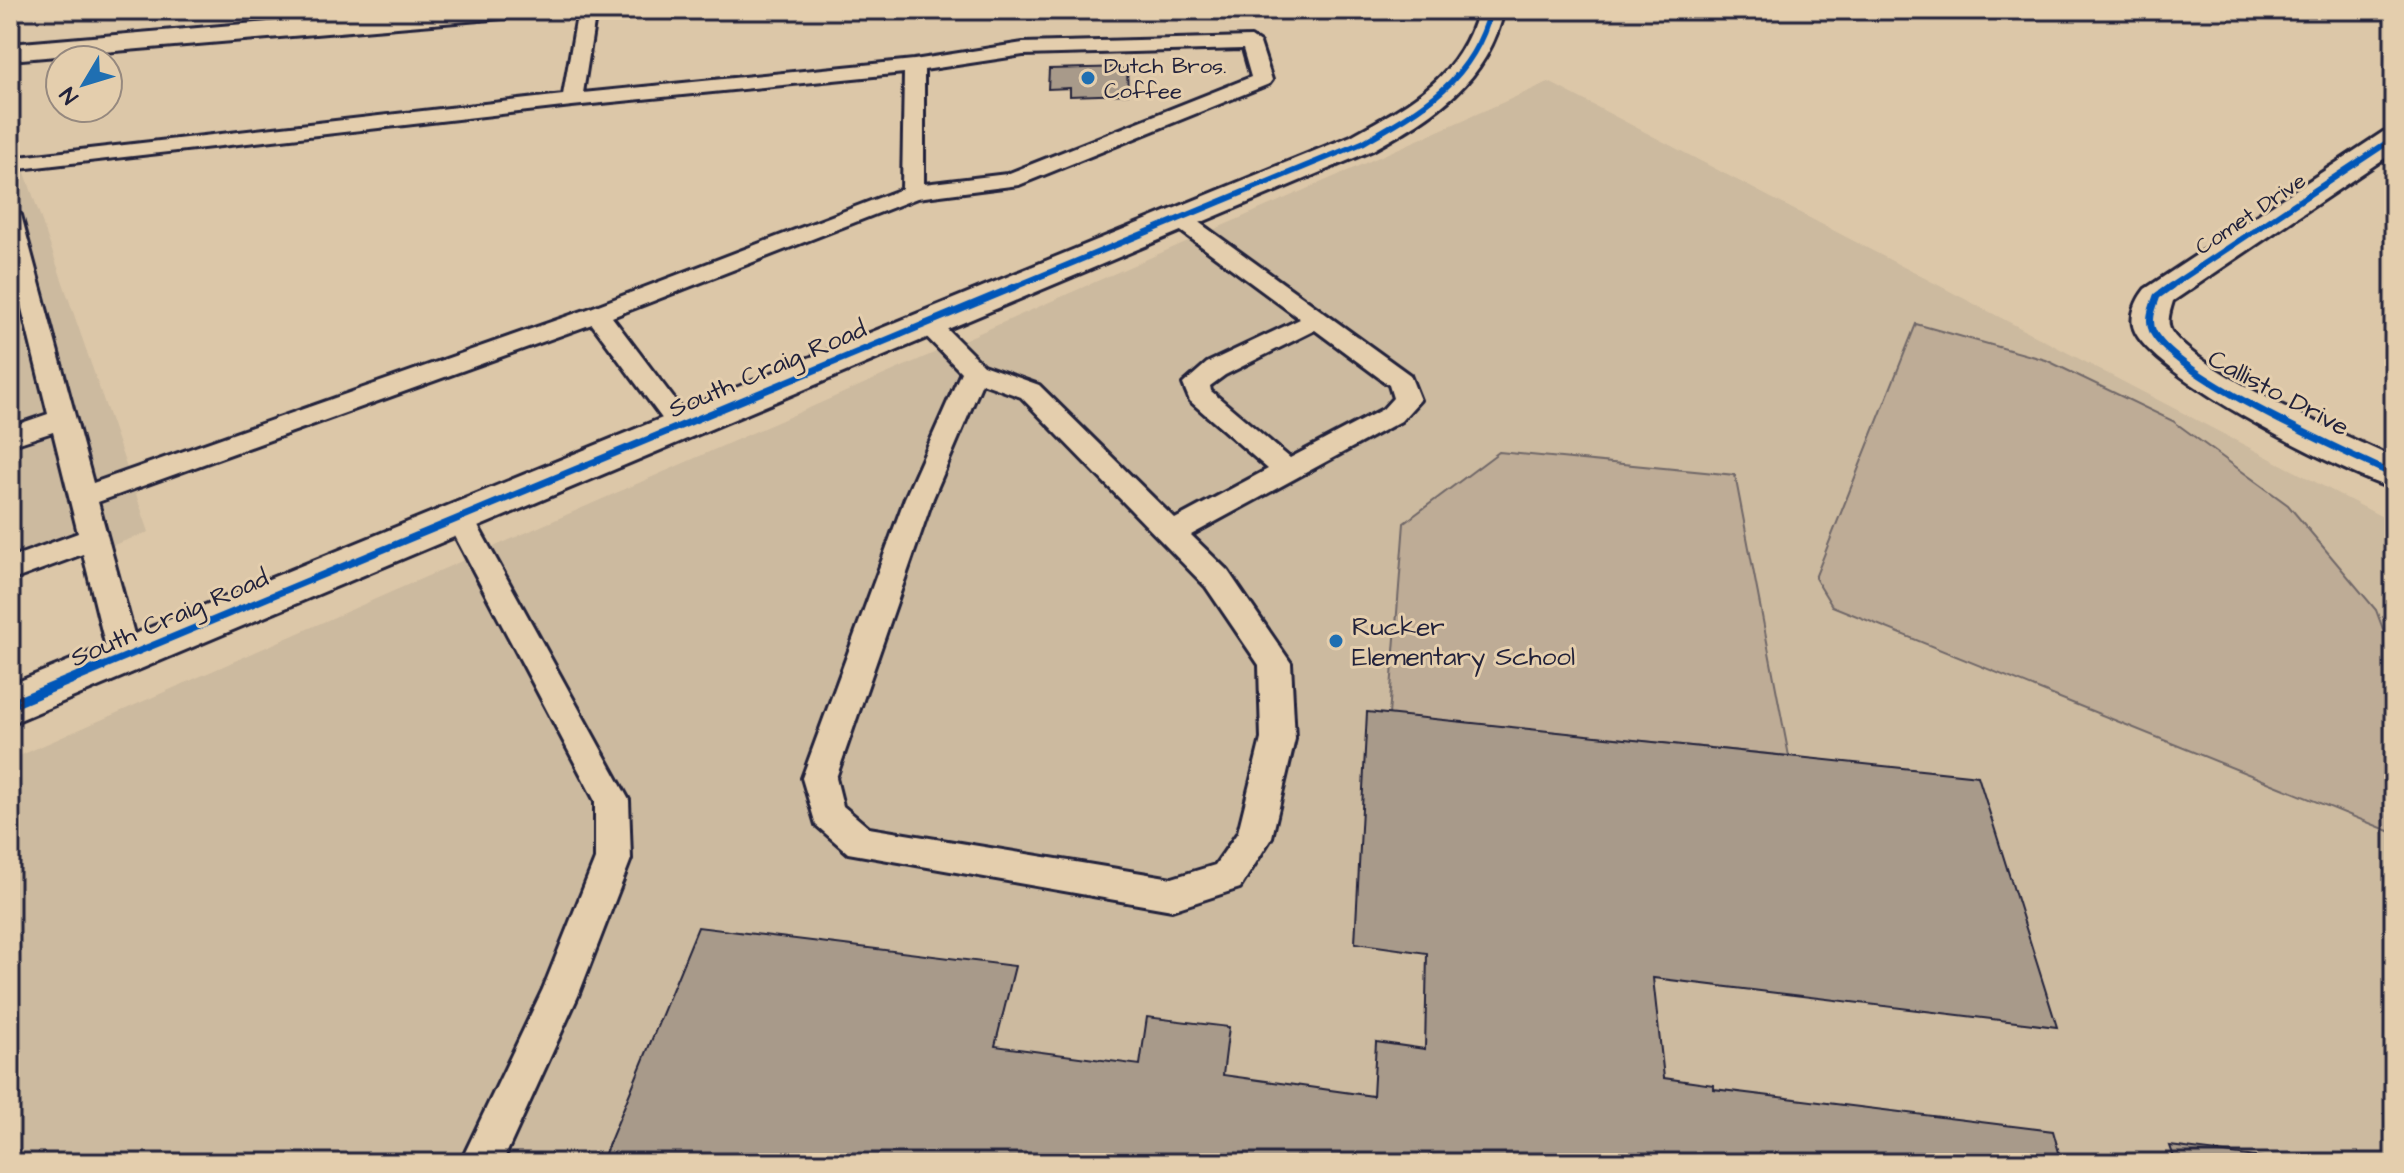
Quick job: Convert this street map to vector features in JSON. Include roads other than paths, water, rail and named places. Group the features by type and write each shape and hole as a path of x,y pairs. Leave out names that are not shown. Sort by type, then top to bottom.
{"street":[{"path":"10,52 503,10"},
{"name":"South Craig Road","path":"10,705 926,322 1333,156 1419,110 1444,91 1476,53 1485,37 1491,10"},
{"name":"Comet Drive","path":"2153,333 2150,318 2157,296 2394,138"},
{"name":"Callisto Drive","path":"2153,333 2175,357 2212,382 2394,475"}],"lane":[{"path":"572,100 587,10"},
{"path":"10,164 572,100 914,66 1023,49 1251,43 1262,80 1011,180 913,192 597,314 83,497"},
{"path":"913,192 914,66"},
{"path":"10,215 124,656"},
{"path":"1172,533 1392,415 1407,400 1401,381 1178,218"},
{"path":"597,314 681,426"},
{"path":"1288,471 1199,395 1196,384 1216,369 1317,320"},
{"path":"926,322 974,371 1030,391 1217,579 1275,663 1278,739 1254,837 1227,877 1172,894 860,842 828,814 819,778 919,498 974,371"},
{"path":"10,437 62,419"},
{"path":"460,519 612,800 613,859 559,996 481,1163"},
{"path":"10,570 94,538"}],"place":[{"name":"Dutch Bros. Coffee","path":"1088,78"},
{"name":"Rucker Elementary School","path":"1336,641"}]}
